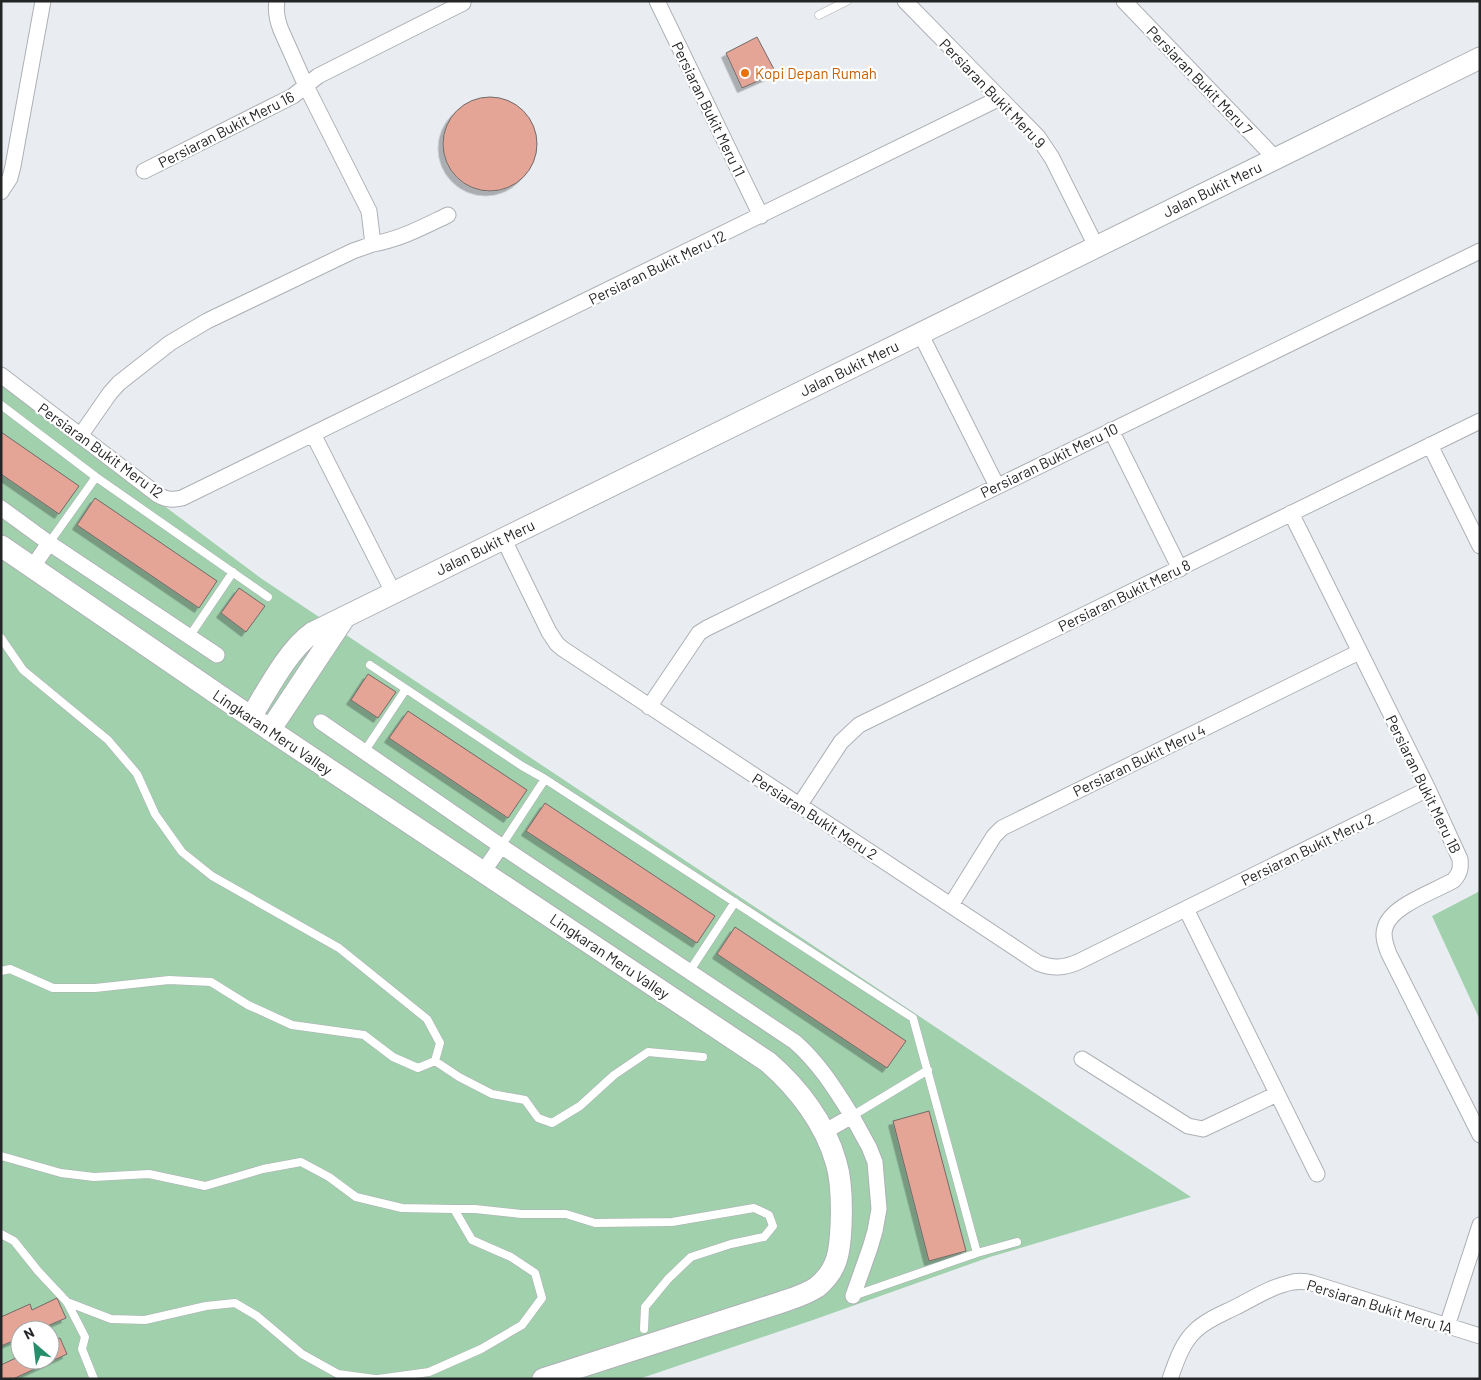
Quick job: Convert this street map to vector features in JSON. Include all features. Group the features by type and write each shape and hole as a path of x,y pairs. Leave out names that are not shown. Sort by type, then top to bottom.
{"street":[{"path":"1,192 10,178 13,166 43,1"},
{"path":"277,1 277,21 306,86 369,212 374,244"},
{"name":"Persiaran Bukit Meru 11","path":"657,1 761,216"},
{"name":"Persiaran Bukit Meru 9","path":"905,1 1046,147 1096,246"},
{"name":"Persiaran Bukit Meru 7","path":"1124,1 1275,158"},
{"name":"Persiaran Bukit Meru 16","path":"144,171 293,96 318,76 464,3"},
{"name":"Jalan Bukit Meru","path":"251,717 293,651 301,640 312,633 1480,58"},
{"name":"Persiaran Bukit Meru 12","path":"1,376 158,495 173,500 191,495 1000,98"},
{"path":"80,436 119,383 178,338 207,321 353,250 403,237 448,215"},
{"name":"Persiaran Bukit Meru 10","path":"649,707 694,639 707,628 1480,251"},
{"path":"920,333 997,486"},
{"name":"Persiaran Bukit Meru 8","path":"799,806 841,742 859,725 1480,421"},
{"path":"1111,430 1180,569"},
{"path":"313,434 393,592"},
{"path":"1430,445 1480,546"},
{"path":"1,508 49,543 217,655"},
{"name":"Persiaran Bukit Meru 1B","path":"1291,513 1458,853 1461,866 1459,874 1454,880 1397,910 1388,918 1384,929 1384,941 1393,963 1480,1135"},
{"name":"Persiaran Bukit Meru 2","path":"503,538 549,632 563,649 1038,963 1048,967 1058,968 1078,962 1428,789"},
{"path":"32,568 49,543"},
{"name":"Lingkaran Meru Valley","path":"1,546 270,730 768,1062 795,1088 824,1132 836,1163 842,1203 838,1259 818,1286 782,1302 543,1379"},
{"path":"270,730 346,615"},
{"name":"Persiaran Bukit Meru 4","path":"951,905 994,836 1002,828 1359,652"},
{"path":"321,722 501,846 795,1042 808,1054 830,1081 852,1116 866,1140 875,1162 879,1209 870,1248 853,1296"},
{"path":"483,872 501,846"},
{"path":"1186,909 1317,1174"},
{"path":"1082,1059 1188,1126 1203,1129 1277,1094"},
{"path":"824,1132 852,1116"},
{"path":"1447,1326 1480,1224"},
{"name":"Persiaran Bukit Meru 1A","path":"1170,1379 1185,1343 1195,1331 1210,1320 1272,1289 1293,1282 1304,1281 1312,1283 1480,1336"}],"lane":[{"path":"819,15 847,1"},
{"path":"1,404 96,477 268,597"},
{"path":"49,543 96,477"},
{"path":"189,637 233,572"},
{"path":"1,638 23,670 108,740 137,774 155,814 182,852 212,876 339,948 427,1019 440,1043 435,1061"},
{"path":"370,665 522,766 545,779 913,1018 977,1253"},
{"path":"364,752 406,689"},
{"path":"501,846 545,779"},
{"path":"689,972 735,902"},
{"path":"1,971 10,969 53,988 95,988 170,980 212,982 248,1005 292,1025 364,1035 393,1057 418,1068 435,1061"},
{"path":"435,1061 459,1077 492,1094 525,1100 538,1118 552,1123 580,1106 614,1075 648,1052 703,1057"},
{"path":"852,1116 928,1070"},
{"path":"1,1156 61,1173 94,1177 150,1174 205,1186 263,1169 301,1162 330,1177 356,1196 402,1208 475,1209 521,1214 566,1214 595,1223 672,1222 754,1208 769,1215 772,1226 764,1237 731,1244 691,1257 668,1279 645,1307 644,1330"},
{"path":"67,1302 111,1319 145,1320 206,1306 235,1303 257,1316 302,1354 340,1376 377,1379 429,1372 481,1349 522,1325 542,1298 536,1273 511,1257 472,1240 454,1209"},
{"path":"1,1234 14,1241 38,1271 67,1302 84,1336 82,1349 94,1379"},
{"path":"853,1296 977,1253 1017,1242"}],"green space":[{"path":"1,384 262,579 1191,1197 990,1257 639,1379 1,1379"},
{"path":"1480,891 1480,1020 1432,916"}],"building":[{"path":"757,37 776,73 742,88 726,53"},
{"path":"490,97 508,101 523,111 533,126 537,144 533,162 523,177 508,187 490,191 472,187 457,177 447,162 443,144 447,126 457,111 472,101"},
{"path":"1,432 79,486 59,514 1,474"},
{"path":"95,498 217,581 199,608 77,525"},
{"path":"239,588 265,606 246,632 221,613"},
{"path":"368,674 396,692 378,718 351,700"},
{"path":"408,711 527,790 508,818 389,738"},
{"path":"545,803 715,916 697,943 526,831"},
{"path":"735,927 906,1041 887,1068 717,954"},
{"path":"929,1111 966,1251 929,1261 893,1121"},
{"path":"57,1298 66,1318 60,1321 10,1320 10,1342 1,1346 1,1317 30,1304 32,1310"},
{"path":"60,1338 67,1354 60,1357"},
{"path":"10,1361 10,1370 32,1370 13,1379 1,1379 1,1365"}],"place":[{"name":"Kopi Depan Rumah","path":"745,73"}]}
